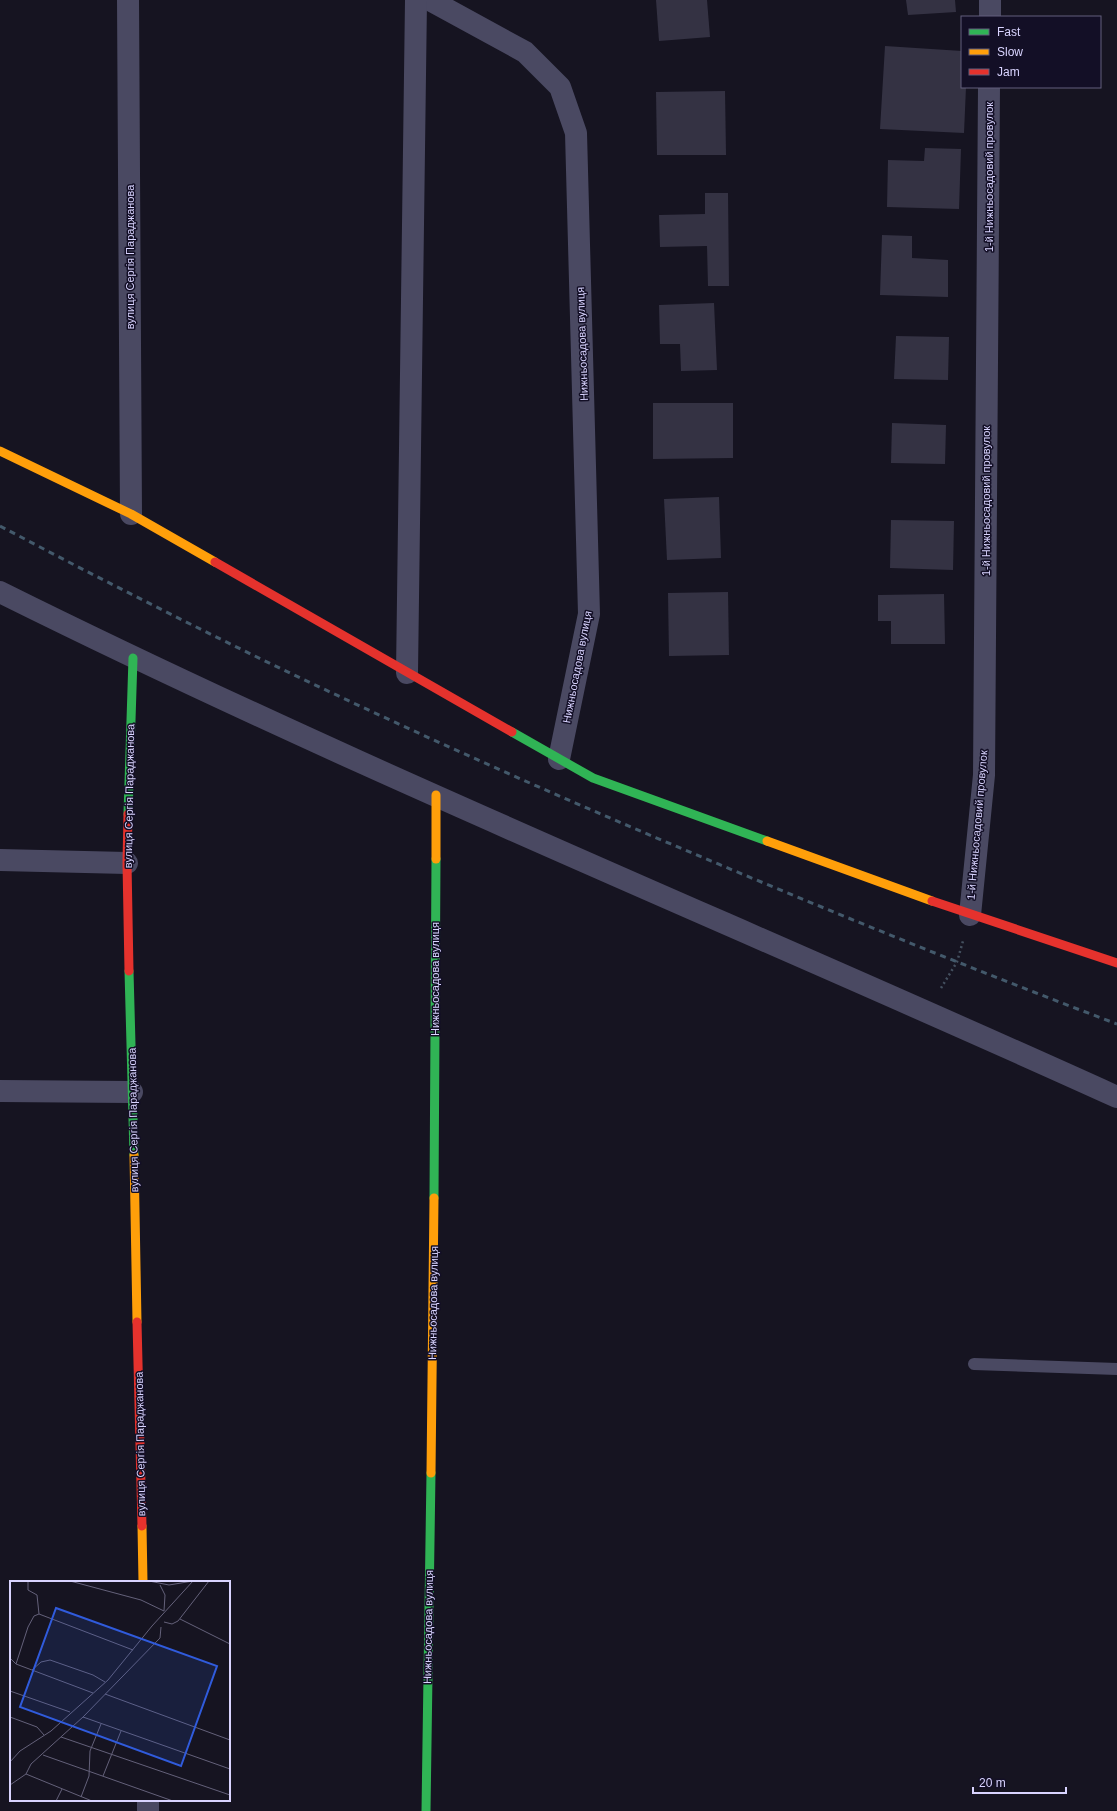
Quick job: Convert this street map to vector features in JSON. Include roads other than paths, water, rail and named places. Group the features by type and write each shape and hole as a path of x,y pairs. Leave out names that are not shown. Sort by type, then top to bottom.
{"street":[{"name":"вулиця Сергія Параджанова","path":"128,0 131,514"},
{"path":"407,673 416,0"},
{"name":"Нижньосадова вулиця","path":"430,0 525,52 560,87 576,133 589,614 559,759"},
{"path":"990,0 990,16"},
{"name":"1-й Нижньосадовий провулок","path":"970,915 984,775 990,88"},
{"path":"0,451 131,514 593,778 970,915 1117,963"},
{"path":"0,592 133,658 599,869 927,1011 1117,1097"},
{"name":"вулиця Сергія Параджанова","path":"133,658 127,863 143,1581"},
{"name":"Нижньосадова вулиця","path":"426,1811 434,1212 436,795"},
{"path":"0,860 127,863"},
{"path":"0,1091 132,1092"}],"lane":[{"path":"974,1364 1117,1369"}],"railway":[{"path":"0,526 263,660 377,714 549,792 821,907 969,967 1117,1024"}]}
